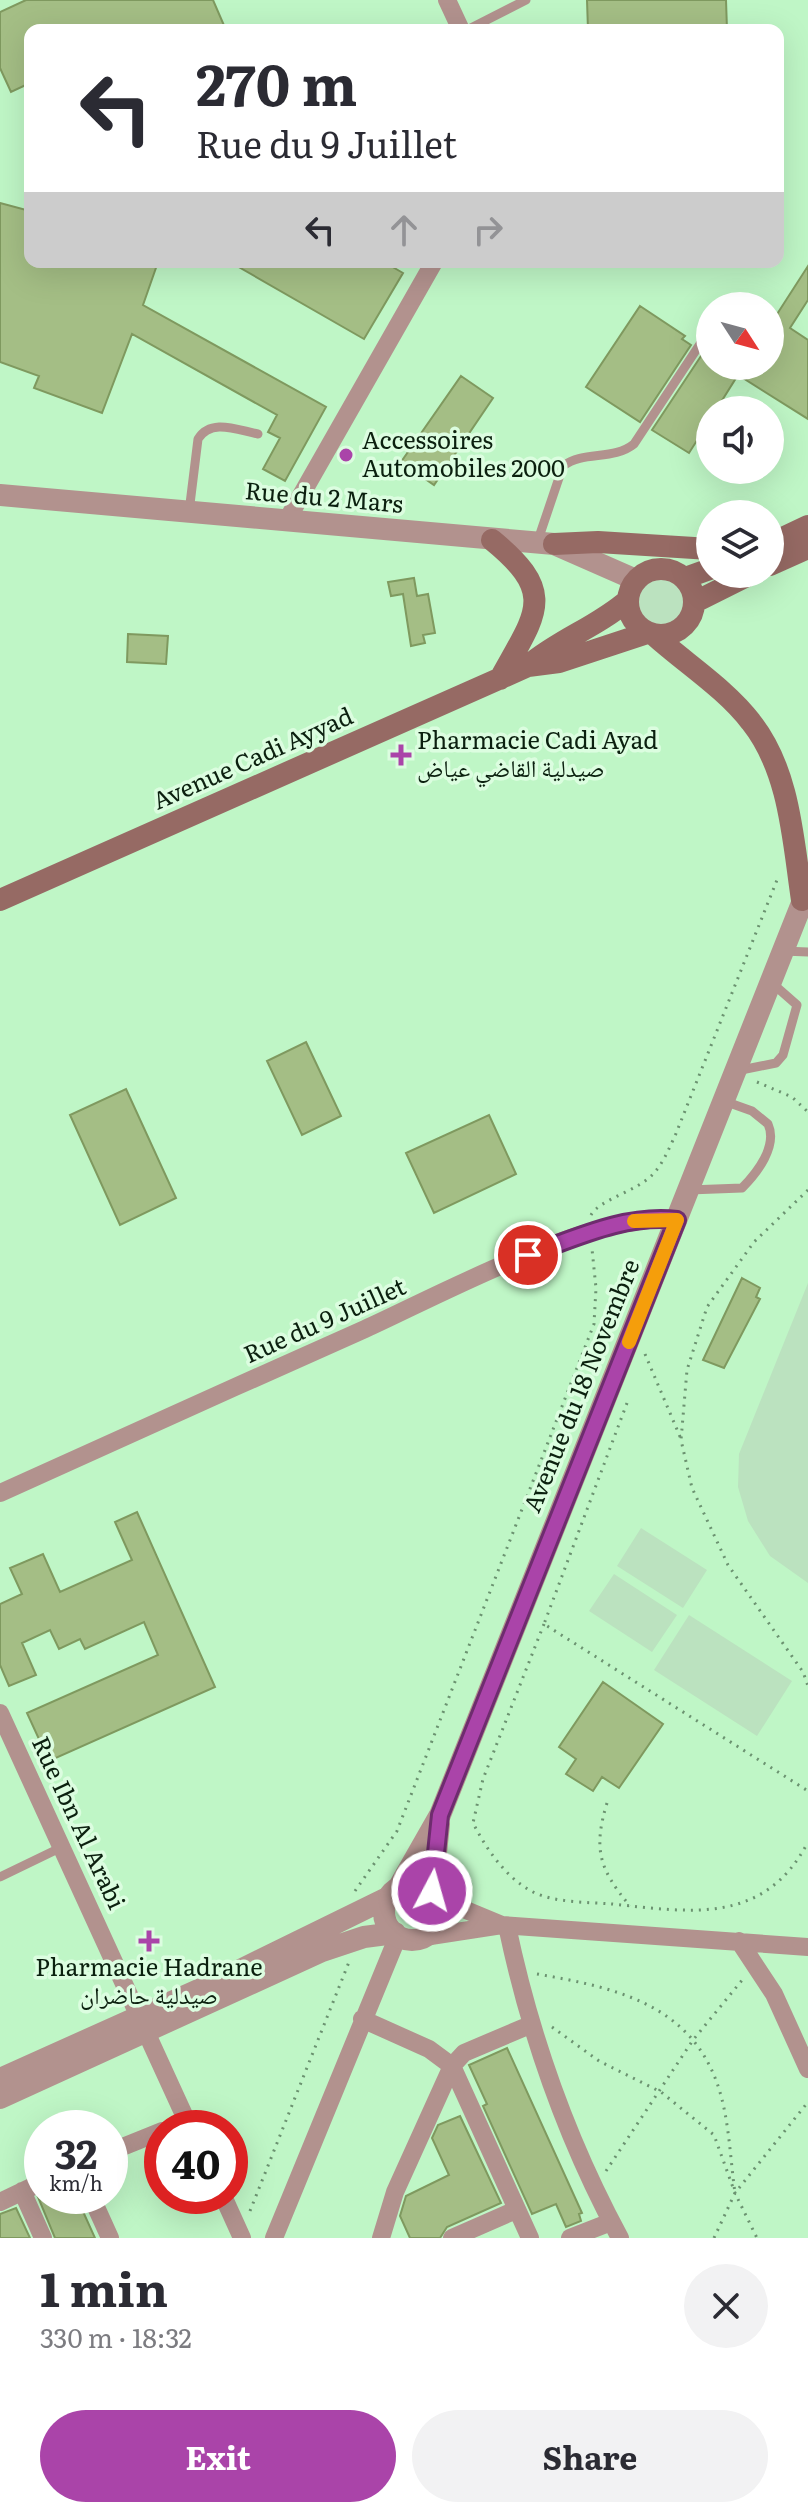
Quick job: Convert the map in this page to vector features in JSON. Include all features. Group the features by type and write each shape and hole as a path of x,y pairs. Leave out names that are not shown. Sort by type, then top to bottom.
{"main road":[{"path":"784,537 808,526"},
{"path":"492,540 527,574 536,600 528,628 500,679"},
{"path":"546,543 598,542 696,548"},
{"path":"784,559 808,548"},
{"path":"696,574 685,578 661,568 632,590 632,620 752,722 771,753 781,781 805,894"},
{"path":"651,634 677,632 687,624 695,602 685,578"},
{"path":"695,602 723,588"},
{"name":"Avenue Cadi Ayyad","path":"0,900 528,666 551,646 596,626 632,590"},
{"name":"Avenue Cadi Ayyad","path":"528,666 559,662 651,634"}],"street":[{"path":"447,0 461,24"},
{"path":"287,520 431,268"},
{"name":"Rue du 2 Mars","path":"0,495 546,543 632,590"},
{"name":"Avenue du 18 Novembre","path":"394,1892 440,1815 805,894"},
{"name":"Rue du 9 Juillet","path":"0,1493 528,1255 639,1220 677,1220"},
{"name":"Rue Ibn Al Arabi","path":"0,1713 144,2023 176,2110"},
{"name":"Avenue du 18 Novembre","path":"434,1895 440,1815"},
{"path":"0,2079 144,2023 354,1929 394,1892 416,1884 505,1926"},
{"path":"394,1892 385,1917 396,1934"},
{"path":"424,1937 437,1924 440,1907 434,1895"},
{"path":"354,1929 396,1934 414,1940 505,1926 808,1947"},
{"path":"505,1926 530,2025 553,2091 616,2230 570,2238"},
{"path":"274,2238 396,1934"},
{"path":"739,1941 774,1994 808,2069"},
{"path":"362,2019 429,2049 452,2066 530,2238"},
{"path":"0,2098 144,2023"},
{"path":"381,2238 395,2192 452,2066 464,2053 530,2025"},
{"path":"0,2202 22,2191 43,2238"},
{"path":"452,2238 516,2210"},
{"path":"99,2214 110,2238"},
{"path":"231,2214 241,2237"}],"lane":[{"path":"476,24 526,0"},
{"path":"546,543 557,476 563,466 571,459 626,450 634,444 696,350"},
{"path":"189,512 198,439 204,429 213,426 258,434"},
{"path":"781,951 808,952"},
{"path":"735,1071 776,1063 783,1055 797,1005 769,981"},
{"path":"689,1190 742,1188 764,1158 769,1142 768,1124 752,1111 724,1101"},
{"path":"0,1877 62,1847"}],"path":[{"path":"241,2237 354,1929 351,1896 397,1831 594,1324 596,1288 588,1220 595,1208 630,1193 654,1173 675,1136 781,870"},
{"path":"735,1071 792,1097 808,1112"},
{"path":"681,1440 687,1370 707,1307 754,1242 808,1190"},
{"path":"640,1369 645,1354 681,1440 692,1488 728,1565 803,1672 808,1686"},
{"path":"629,1397 483,1779 473,1823 494,1857 517,1882 536,1894 692,1912 720,1911 743,1903 770,1886 808,1842"},
{"path":"544,1624 808,1791"},
{"path":"607,1803 599,1828 600,1856 608,1879 630,1906"},
{"path":"595,2187 693,2040 756,1964"},
{"path":"516,1970 607,1986 670,2017 693,2040 717,2083 735,2193"},
{"path":"550,2025 599,2061 661,2092 714,2135 735,2193 757,2238"},
{"path":"712,2238 735,2193 808,2102"}],"green space":[{"path":"661,576 681,584 689,604 681,624 661,632 641,624 633,604 641,584"},
{"path":"808,1283 808,1583 770,1556 748,1521 738,1487 739,1454"},
{"path":"641,1528 707,1570 683,1608 617,1566"},
{"path":"614,1574 677,1615 652,1652 589,1611"},
{"path":"689,1615 792,1681 757,1736 654,1670"},
{"path":"418,1895 429,1900 434,1911 429,1922 418,1927 407,1922 402,1911 407,1900"}],"building":[{"path":"26,0 213,0 223,24 24,24 24,86 11,92 0,68 0,12"},
{"path":"587,0 726,0 727,24 588,24"},
{"path":"0,203 24,209 24,268 156,268 143,305 326,407 285,481 263,469 280,438 268,432 277,415 132,334 102,413 34,388 39,376 0,362"},
{"path":"808,266 808,300 790,328 808,340 808,419 784,404 784,396 771,396 746,380 784,380 784,303"},
{"path":"240,268 394,268 403,273 364,339"},
{"path":"640,306 685,336 682,339 691,345 640,422 586,387"},
{"path":"696,364 696,380 735,380 725,396 696,396 696,442 689,453 652,430"},
{"path":"461,376 493,398 434,485 401,462"},
{"path":"414,578 417,596 428,594 435,633 423,635 425,643 411,646 403,594 391,596 388,582"},
{"path":"128,634 168,636 166,664 127,662"},
{"path":"306,1042 341,1116 302,1135 267,1061"},
{"path":"126,1089 176,1198 120,1225 70,1115"},
{"path":"489,1115 516,1174 434,1213 406,1153"},
{"path":"742,1278 760,1288 756,1297 760,1299 724,1368 703,1360"},
{"path":"137,1512 215,1687 49,1761 27,1713 158,1655 144,1622 85,1649 80,1639 59,1649 50,1630 22,1643 36,1675 9,1686 0,1665 0,1604 22,1594 10,1568 43,1554 60,1592 132,1560 115,1522"},
{"path":"603,1682 663,1724 619,1788 602,1777 593,1791 566,1774 576,1759 559,1747"},
{"path":"507,2048 582,2213 579,2214 581,2221 566,2227 556,2204 532,2214 483,2106 487,2104 469,2065"},
{"path":"460,2116 501,2203 447,2227 440,2238 410,2238 400,2216 406,2196 449,2175 432,2138 438,2125"},
{"path":"16,2208 30,2238 0,2238 0,2214"},
{"path":"45,2214 84,2214 95,2238 55,2238"}],"slow traffic":[{"path":"629,1342 677,1220 656,1218 634,1221"}],"place":[{"name":"Accessoires Automobiles 2000","path":"346,455"},
{"name":"Pharmacie Cadi Ayad صيدلية القاضي عياض","path":"401,755"},
{"name":"Pharmacie Hadrane صيدلية حاضران","path":"149,1941"}],"route":[{"path":"432,1891 440,1815 677,1220 656,1218 620,1224 528,1255"}]}
